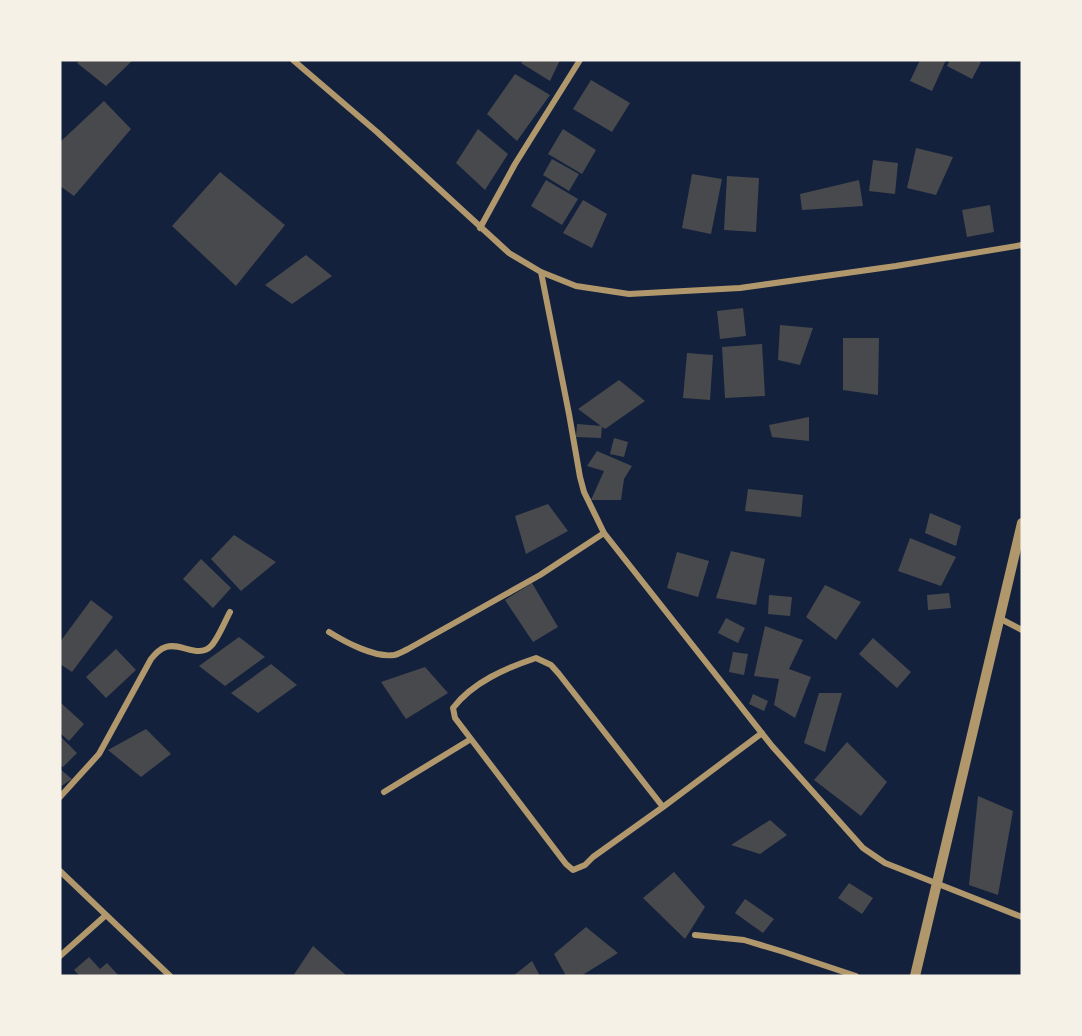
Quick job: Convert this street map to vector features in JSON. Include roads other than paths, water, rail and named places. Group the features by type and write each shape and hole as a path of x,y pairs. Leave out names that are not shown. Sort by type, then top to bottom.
{"street":[{"path":"293,60 377,132 509,253 541,272 576,286 629,294 740,288 1022,245"},
{"path":"480,228 515,164 580,60"},
{"path":"541,272 580,477 584,492 603,533 762,733 863,848 885,863 1022,917"},
{"path":"915,976 1022,523"},
{"path":"329,632 369,652 393,655 408,650 540,575 603,533"},
{"path":"60,797 99,754 151,659 159,650 167,646 197,651 206,650 212,646 230,612"},
{"path":"999,618 1022,630"},
{"path":"663,807 552,665 536,658 511,666 461,698 453,708 455,718 566,864 573,870 585,865 593,857 663,807 762,733"},
{"path":"384,792 471,739"},
{"path":"60,871 170,976"},
{"path":"60,956 106,915"},
{"path":"695,935 744,940 856,976"}]}
